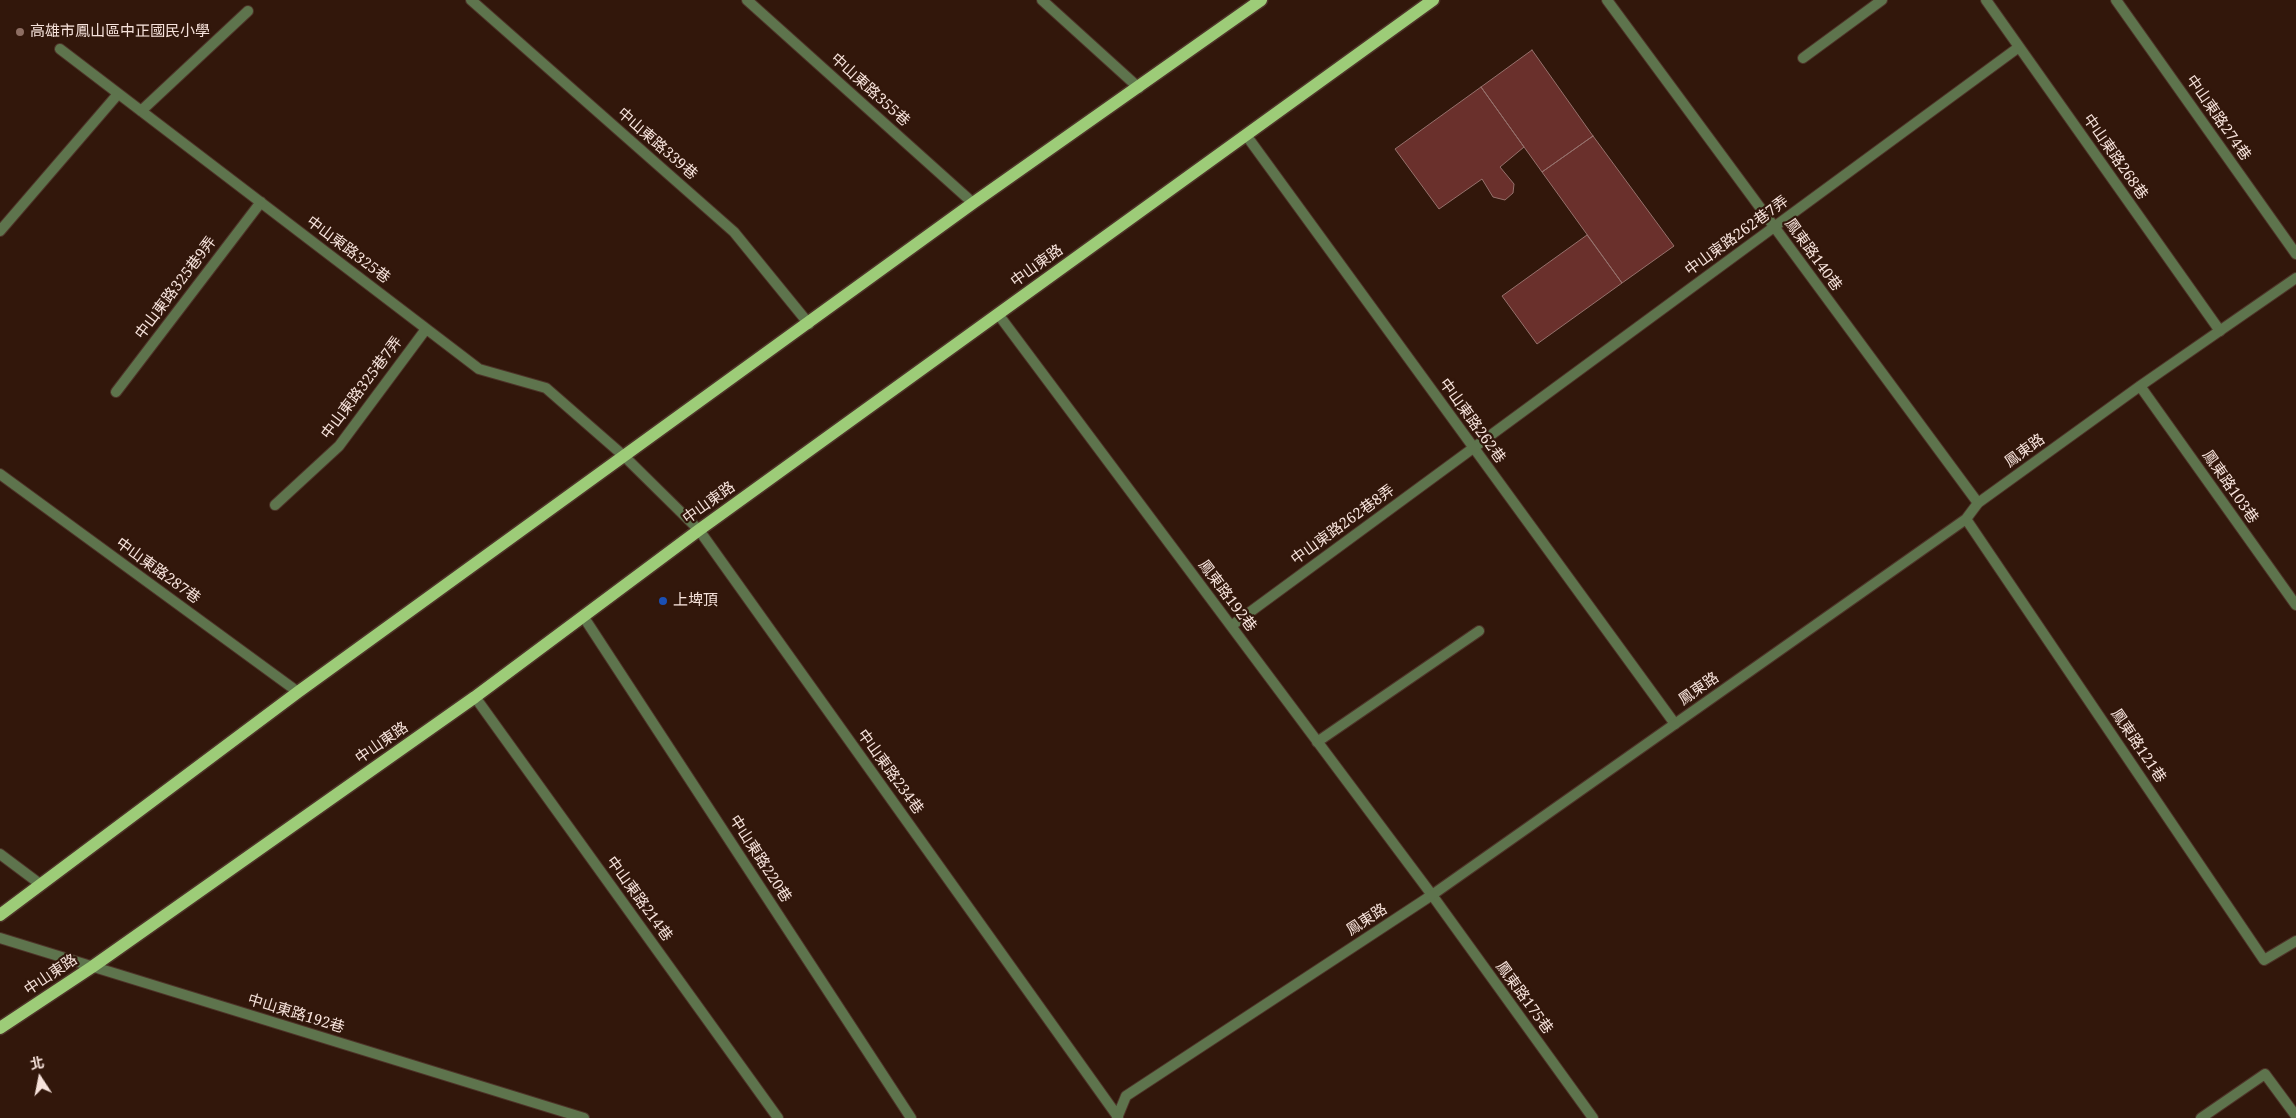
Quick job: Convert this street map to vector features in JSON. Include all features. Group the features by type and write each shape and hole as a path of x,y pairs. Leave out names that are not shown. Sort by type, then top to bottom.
{"main road":[{"path":"0,915 298,692 809,324 973,203 1262,0"},
{"name":"中山東路","path":"0,1028 92,967 475,697 699,530 1433,0"}],"street":[{"name":"中山東路339巷","path":"471,0 734,232 809,324"},
{"name":"中山東路355巷","path":"747,0 973,203"},
{"path":"1042,0 1139,88"},
{"name":"鳳東路140巷","path":"1607,0 1978,503"},
{"path":"1803,58 1882,0"},
{"name":"中山東路268巷","path":"1986,0 2220,331"},
{"name":"中山東路274巷","path":"2116,0 2296,254"},
{"path":"141,111 248,11"},
{"name":"中山東路262巷7弄","path":"1474,449 2019,47"},
{"name":"中山東路325巷","path":"60,49 479,369 546,388 624,457"},
{"path":"0,231 118,94"},
{"name":"中山東路262巷","path":"1246,135 1675,724"},
{"name":"中山東路325巷9弄","path":"116,392 261,202"},
{"name":"鳳東路","path":"1117,1118 1126,1096 1432,896 1966,519 1978,503 2140,386 2296,278"},
{"name":"鳳東路192巷","path":"998,314 1432,896"},
{"name":"中山東路325巷7弄","path":"275,505 339,446 426,329"},
{"name":"鳳東路103巷","path":"2140,386 2296,605"},
{"name":"中山東路262巷8弄","path":"1231,626 1474,449"},
{"name":"中山東路234巷","path":"624,457 699,530 1117,1118"},
{"name":"中山東路287巷","path":"0,474 298,692"},
{"name":"鳳東路121巷","path":"1966,519 2264,960 2296,941"},
{"name":"中山東路220巷","path":"583,616 911,1118"},
{"path":"1317,742 1479,631"},
{"name":"中山東路214巷","path":"475,697 778,1118"},
{"path":"0,854 40,884"},
{"name":"鳳東路175巷","path":"1432,896 1592,1118"},
{"name":"中山東路192巷","path":"0,938 584,1118"},
{"path":"2201,1118 2265,1074 2296,1116"}],"building":[{"path":"1532,50 1593,136 1542,172 1481,87"},
{"path":"1481,87 1524,147 1500,167 1514,184 1513,193 1505,200 1493,197 1482,179 1439,209 1395,149"},
{"path":"1593,136 1674,246 1622,283 1542,172"},
{"path":"1587,235 1622,283 1537,344 1502,296"}],"place":[{"name":"高雄市鳳山區中正國民小學","path":"20,32"},
{"name":"上埤頂","path":"663,601"}]}
